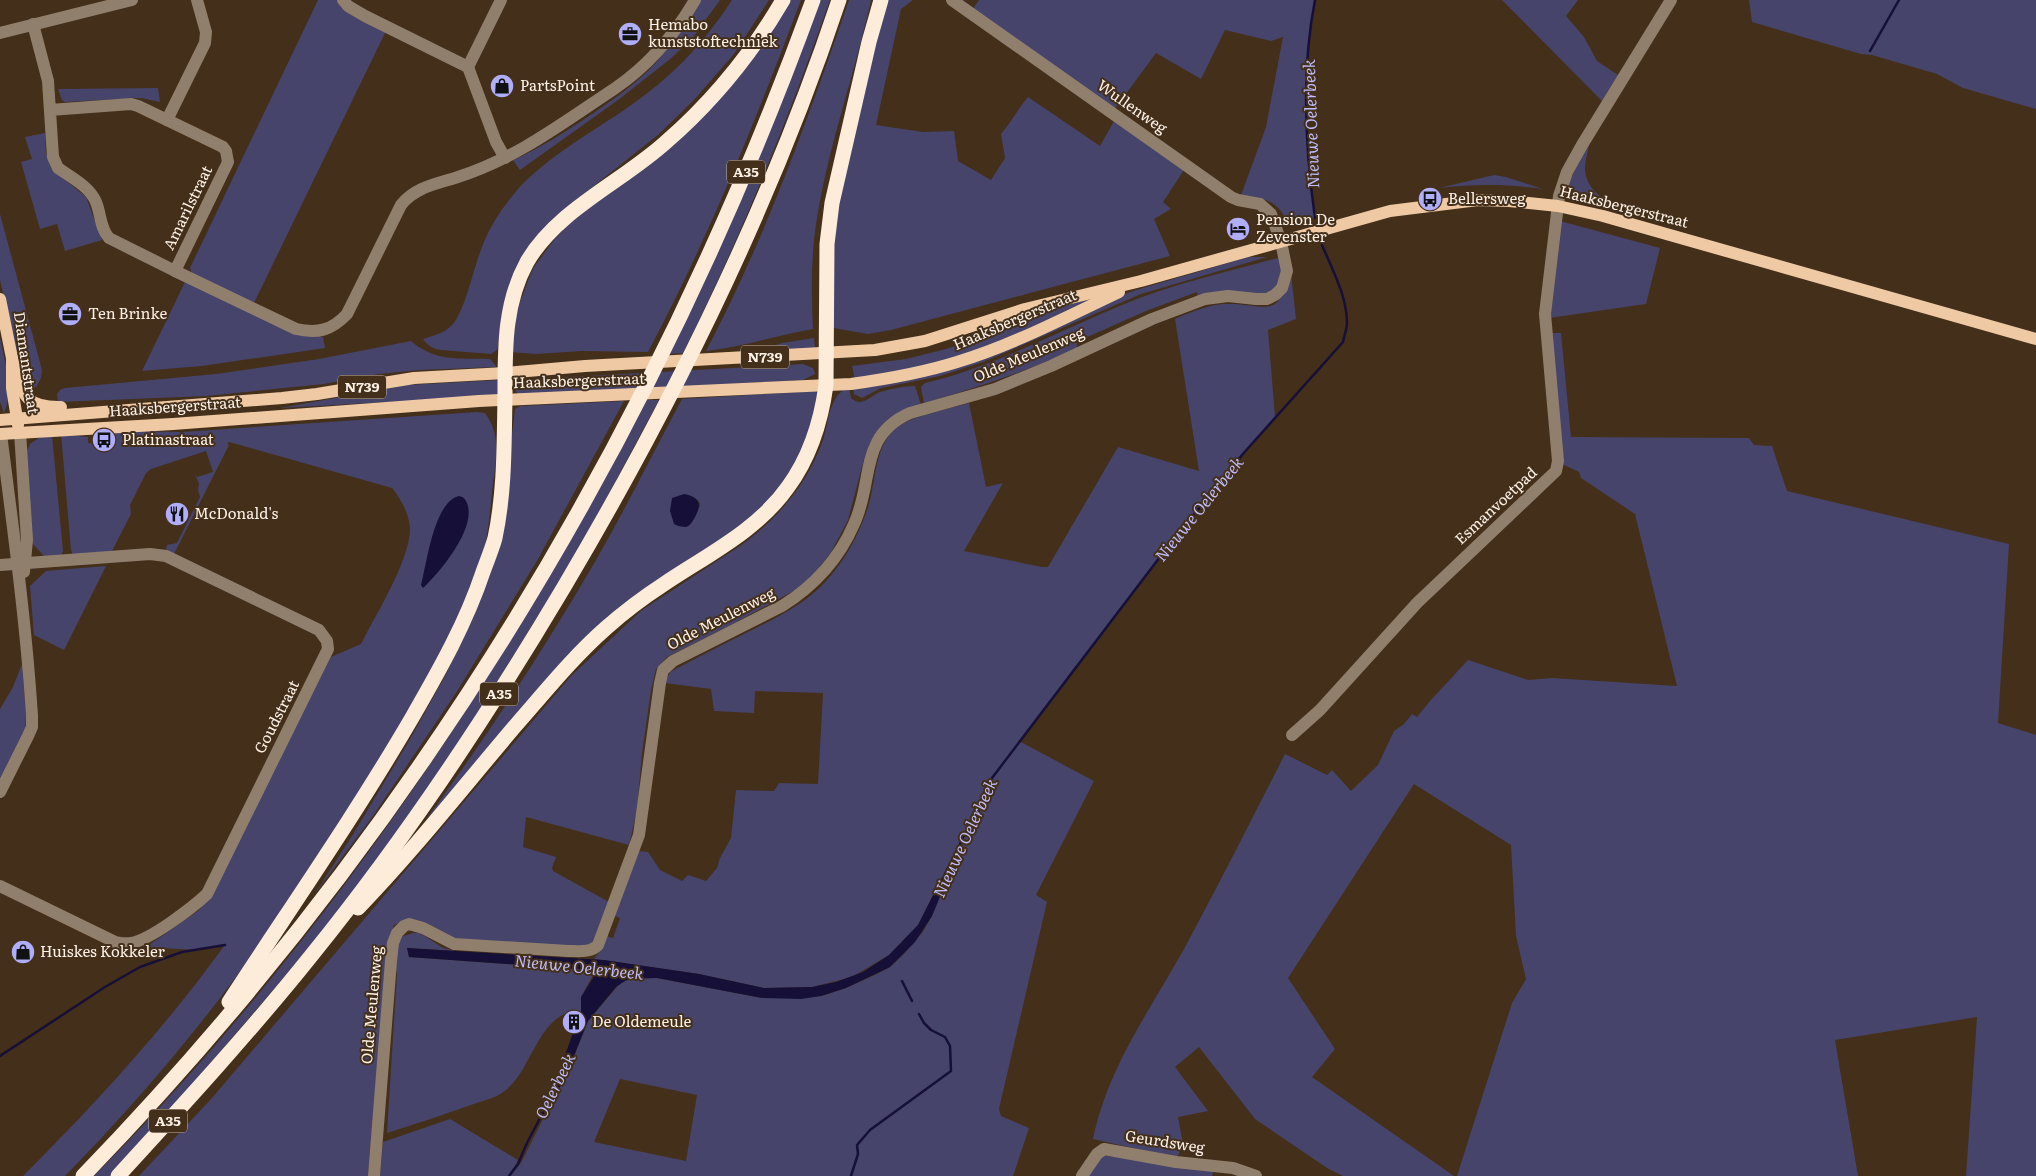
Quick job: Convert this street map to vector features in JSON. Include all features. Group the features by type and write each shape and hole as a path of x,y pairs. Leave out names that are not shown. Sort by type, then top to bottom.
{"highway":[{"name":"A35","path":"195,1055 340,835 449,653 472,604 494,539 503,473 506,332 509,307 526,264 543,238 571,214 665,143 702,106 741,62 783,0"},
{"name":"A35","path":"83,1176 139,1118 195,1055 306,921 348,867 426,759 484,670 567,532 630,419 670,341 721,231 789,67 813,0"},
{"name":"A35","path":"118,1176 219,1067 313,954 413,821 512,674 598,528 659,417 698,340 764,193 801,104 839,0"},
{"name":"A35","path":"313,954 396,868 491,754 580,653 635,604 742,533 779,499 797,474 812,444 823,407 827,354 826,273 832,203 869,42 881,0"}],"main road":[{"name":"Haaksbergerstraat","path":"0,420 17,417 193,406 317,394 414,378 585,366 875,350 913,344 1025,309 1141,281 1390,211 1478,200 1558,206 1603,216 2036,339"},
{"name":"Haaksbergerstraat","path":"0,433 194,423 332,411 505,400 852,384 907,376 958,362 1014,340 1141,281"},
{"name":"Diamantstraat","path":"0,299 12,358 12,388 20,432"},
{"path":"12,358 21,387 30,401 38,405 48,407 136,403 155,408"}],"street":[{"path":"0,34 132,0"},
{"path":"167,120 205,43 206,32 197,0"},
{"path":"343,0 348,6 365,16 468,67 496,142 505,158"},
{"path":"468,67 501,0"},
{"path":"175,271 296,329 307,332 325,330 337,324 347,314 401,205 411,195 420,189 471,173 528,147 628,80 662,46 695,0"},
{"name":"Wullenweg","path":"952,0 1231,197 1265,207 1271,214 1281,242"},
{"path":"1558,206 1563,181 1571,164 1671,0"},
{"name":"Amarilstraat","path":"33,24 48,81 50,110 55,162 58,168 92,195 96,201 105,235 175,271 228,162 226,151 222,147 131,104 50,110"},
{"name":"Esmanvoetpad","path":"1292,735 1320,710 1417,603 1556,470 1558,461 1545,314 1558,206"},
{"name":"Olde Meulenweg","path":"374,1176 391,961 393,942 397,933 409,924 423,928 454,944 568,951 583,951 595,948 598,945 638,835 663,670 673,661 782,606 798,596 823,574 854,524 860,508 872,452 875,443 883,432 910,413 995,389 1051,366 1145,322 1205,299 1228,296 1256,300 1275,295 1282,288 1287,271 1281,242"},
{"path":"20,432 27,540 21,564"},
{"path":"0,433 21,564 32,727 0,792"},
{"name":"Goudstraat","path":"0,886 115,942 124,944 147,938 197,904 207,894 328,649 327,641 319,630 166,556 150,554 21,564"},
{"path":"0,566 21,564"},
{"name":"Geurdsweg","path":"1082,1176 1096,1154 1104,1149 1176,1162 1233,1168 1256,1176"}],"shaded area":[{"path":"318,0 338,0 386,31 254,303 192,274 190,268"},
{"path":"701,0 720,0 691,40 618,100 520,170 513,160 545,144 585,119 623,92 649,70 677,36"},
{"path":"732,0 769,0 734,54 693,101 659,134 570,205 551,223 503,322 497,350 491,354 441,350 429,345 423,339 450,327 460,313 485,240 495,220 513,195 536,171 550,160 641,98 671,74 709,33"},
{"path":"785,0 801,0 767,90 711,223 648,352 582,351 536,354 510,352 516,313 529,278 534,267 554,240 571,222 653,156"},
{"path":"818,0 830,0 762,179 724,267 683,353 668,354"},
{"path":"849,0 871,0 828,163 817,218 812,273 813,329 733,347 706,351 747,266 784,178"},
{"path":"883,0 913,0 901,9 876,125 923,132 954,131 958,161 991,180 1005,158 1001,134 1028,97 1100,146 1114,121 1184,170 1163,202 1171,209 1154,219 1170,256 891,330 868,334 833,328 830,273 836,214"},
{"path":"979,0 1315,0 1308,54 1306,109 1309,164 1315,218 1289,227 1281,211 1271,202 1241,195 1266,127 1283,37 1271,41 1225,30 1201,79 1156,53 1114,110 972,10"},
{"path":"1502,0 1578,0 1566,16 1584,37 1597,61 1618,75 1602,101"},
{"path":"1749,0 2036,0 2036,109 1963,88 1937,74 1752,22"},
{"path":"158,88 160,102 141,98 65,102 62,100 58,89"},
{"path":"45,133 46,153 51,168 86,197 102,240 65,251 57,224 40,229 21,162 32,159 25,137"},
{"path":"1589,141 1585,169 1586,175 1590,185 1601,197 1610,203 1564,193"},
{"path":"1494,175 1543,189 1491,185 1439,188"},
{"path":"0,214 42,370 41,378 36,387 28,388 20,368 0,280"},
{"path":"1560,221 1660,248 1646,304 1549,318"},
{"path":"1248,257 1267,257 1141,294 983,362 940,376 881,388 862,398 854,394 853,387 886,382 1136,290"},
{"path":"1278,258 1283,266 1274,293 1198,298 1197,292 1146,311 1076,342 1078,349 1059,357 983,385 924,403 921,387 925,383 976,368 1097,315 1160,291"},
{"path":"1291,273 1296,319 1268,330 1275,417 1177,537 1019,741 1094,781 1036,895 1047,902 999,1109 1001,1116 1029,1128 1013,1176 380,1176 383,1142 450,1119 518,1160 511,1175 521,1163 572,1061 588,1021 621,982 636,978 657,978 762,998 822,996 877,974 890,967 902,956 922,933 932,916 973,816 918,925 889,955 852,977 812,987 764,988 699,974 594,959 601,950 606,936 613,938 620,918 613,915 639,851 648,852 660,870 682,881 688,875 706,881 717,868 720,858 731,838 736,790 774,791 779,783 818,784 823,693 755,691 754,713 714,711 711,689 665,683 670,672 780,616 819,589 847,554 862,524 869,504 878,459 887,438 904,423 936,412 969,403 986,487 1003,483 964,551 1048,567 1118,447 1199,471 1175,319 1200,309 1220,304 1268,307 1275,304 1286,288","holes":["620,1079 697,1095 686,1161 594,1142"]},
{"path":"185,282 303,335 323,337 325,348 202,366 142,371"},
{"path":"1100,298 961,358 855,380 852,366 906,359 946,349 986,336 1064,304"},
{"path":"1550,333 1561,333 1571,437 1749,438 1754,445 1772,446 1787,491 2009,544 1998,723 2036,735 2036,1176 1966,1176 1977,1017 1835,1040 1858,1176 1457,1176 1512,1003 1526,979 1516,936 1511,845 1414,784 1288,978 1335,1049 1312,1077 1454,1176 1343,1176 1327,1168 1255,1119 1199,1047 1175,1067 1208,1111 1178,1117 1183,1144 1177,1158 1093,1139 1100,1113 1119,1064 1184,949 1285,754 1327,775 1332,770 1351,791 1378,765 1394,731 1404,724 1412,714 1417,717 1468,660 1528,680 1552,678 1677,686 1635,514 1581,478 1579,472 1562,464"},
{"path":"0,337 9,385 9,395 4,413 0,402"},
{"path":"814,338 815,349 739,356 782,343"},
{"path":"411,341 429,353 438,356 490,359 497,367 419,370 379,374 324,384 206,396 58,402 57,394 65,388 216,374 319,359"},
{"path":"803,364 813,368 815,374 803,380 518,395 514,388 520,382 532,379"},
{"path":"499,380 499,396 280,408 407,385"},
{"path":"915,386 921,405 909,411 864,459 848,520 830,554 809,580 790,593 667,657 656,669 642,753 637,810 629,845 526,817 523,847 556,857 552,868 553,871 609,902 593,947 449,940 403,922 394,925 389,939 368,1176 139,1176 212,1098 571,676 642,610 743,544 780,511 808,473 822,443 833,403 842,391 849,387 851,398 862,402 884,391"},
{"path":"816,391 820,397 805,443 796,462 786,479 756,515 632,603 425,821 512,696 573,600 682,399","holes":["696,499 700,503 700,507 672,518 671,504"]},
{"path":"646,400 659,400 578,551 468,729 391,843 332,921 114,1176 94,1176 205,1057 258,995 359,866 452,732 536,599 593,501"},
{"path":"624,401 538,559 456,693 373,816 314,895 409,741 444,678 476,611 504,503 515,409 521,406"},
{"path":"485,413 491,422 496,441 496,461 487,534 477,576 440,656 362,792 325,851 245,965 159,1074 65,1176 23,1176 128,1065 178,1006 224,946 194,950 146,947 198,911 208,900 331,657 361,644 398,572 408,543 410,530 404,508 392,488 229,442 174,554 166,551 167,545 177,543 200,497 199,484 194,471 197,477 213,472 206,451 151,469 146,473 130,505 131,514 111,553 73,555 61,434 88,437 88,443 96,444 105,442 105,436 128,431 182,432"},
{"path":"43,435 52,435 63,551 61,556 45,557 32,543 26,453 30,444"},
{"path":"106,566 64,650 34,635 30,586 46,571"},
{"path":"22,664 26,717 25,730 0,780 0,709 13,687"},
{"path":"420,933 443,948 456,951 407,948 409,957 591,970 593,975 581,997 581,1018 567,1013 548,1027 521,1072 506,1090 489,1099 387,1133 397,974 394,958 401,937"},
{"path":"1099,1155 1214,1169 1212,1176 1086,1176"}],"water":[{"path":"684,494 694,497 699,506 694,519 686,527 674,524 670,511 672,498"},
{"path":"459,496 464,498 467,503 469,513 467,525 447,561 423,588 421,585 429,548 438,521 443,509 450,501"},
{"path":"973,816 932,916 915,942 890,967 846,988 821,996 801,999 762,998 657,978 628,979 616,987 588,1021 555,1097 548,1103 574,1030 576,1030 581,1018 581,997 593,978 593,972 591,970 409,957 407,948 604,960 699,974 764,988 812,987 836,982 863,972 889,955 918,925"}],"waterway":[{"name":"Nieuwe Oelerbeek","path":"1315,0 1306,81 1307,137 1315,218"},
{"path":"1870,51 1899,0"},
{"name":"Nieuwe Oelerbeek","path":"972,817 992,778 1163,553 1242,455 1343,342 1347,328 1344,303 1322,245"},
{"name":"Nieuwe Oelerbeek","path":"0,1056 105,987 140,967 182,952 225,945"},
{"path":"902,981 912,1001"},
{"path":"851,1176 858,1154 857,1145 870,1130 951,1071 950,1046 945,1037 931,1030 919,1014"},
{"name":"Oelerbeek","path":"509,1176 518,1164 549,1101"}],"place":[{"name":"Hemabo kunststoftechniek","path":"630,34"},
{"name":"PartsPoint","path":"502,86"},
{"name":"Bellersweg","path":"1430,199"},
{"name":"Pension De Zevenster","path":"1238,229"},
{"name":"Ten Brinke","path":"70,314"},
{"name":"Platinastraat","path":"104,440"},
{"name":"McDonald's","path":"177,514"},
{"name":"Huiskes Kokkeler","path":"23,952"},
{"name":"De Oldemeule","path":"574,1022"}]}
